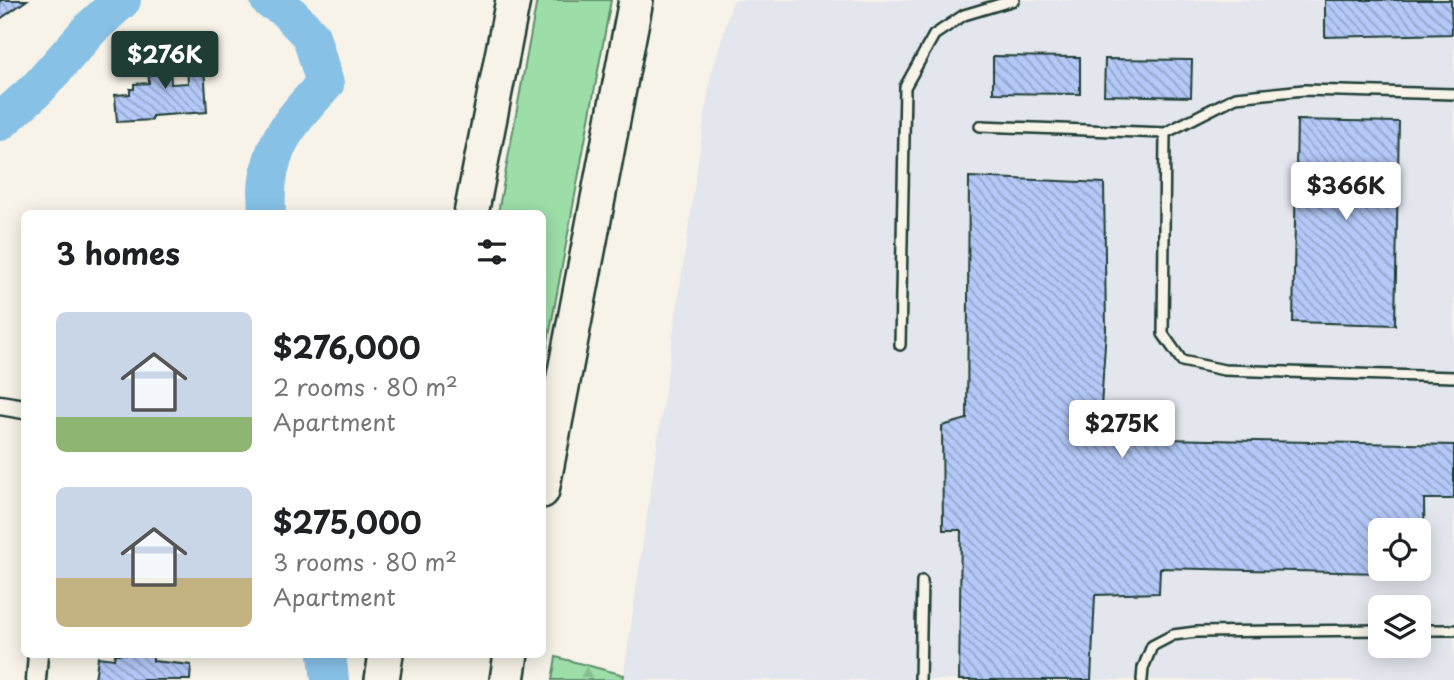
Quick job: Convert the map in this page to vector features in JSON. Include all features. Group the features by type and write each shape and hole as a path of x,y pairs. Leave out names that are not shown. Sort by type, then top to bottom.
{"highway":[{"path":"472,210 513,0"},
{"path":"546,470 636,0"},
{"path":"382,680 385,658"},
{"path":"507,680 511,658"}],"street":[{"path":"0,405 21,408"},
{"path":"36,680 38,658"}],"lane":[{"path":"901,345 905,87 934,35 964,15 1014,0"},
{"path":"980,126 1165,133 1236,97 1304,90 1454,94"},
{"path":"1165,133 1163,334 1182,361 1224,370 1454,377"},
{"path":"920,680 922,581"},
{"path":"1431,630 1454,630"},
{"path":"1142,680 1143,668 1152,646 1173,635 1196,632 1368,631"}],"shaded area":[{"path":"733,0 1454,0 1454,680 623,680 710,79"}],"green space":[{"path":"537,0 611,0 546,353 546,210 499,210"},
{"path":"556,657 624,675 623,680 552,680"}],"building":[{"path":"0,0 27,0 0,19"},
{"path":"1325,0 1451,0 1452,34 1325,37"},
{"path":"203,51 207,112 117,122 115,95 130,94 134,84 149,83 147,55 169,53 171,84 188,83 186,52"},
{"path":"993,56 1080,57 1080,94 993,93"},
{"path":"1105,59 1192,60 1191,97 1104,95"},
{"path":"1297,120 1399,122 1395,325 1293,322"},
{"path":"969,177 1104,183 1106,329 1101,407 1165,409 1163,439 1454,445 1454,499 1424,499 1424,518 1368,518 1368,573 1160,568 1159,593 1095,595 1091,680 959,680 961,530 943,530 942,426 967,419"},
{"path":"98,658 153,658 153,661 191,665 190,680 95,680"}],"waterway":[{"path":"0,122 38,88 91,28 122,0"},
{"path":"267,210 273,157 288,128 325,84 311,36 283,7 269,0"},
{"path":"327,658 330,680"}]}
